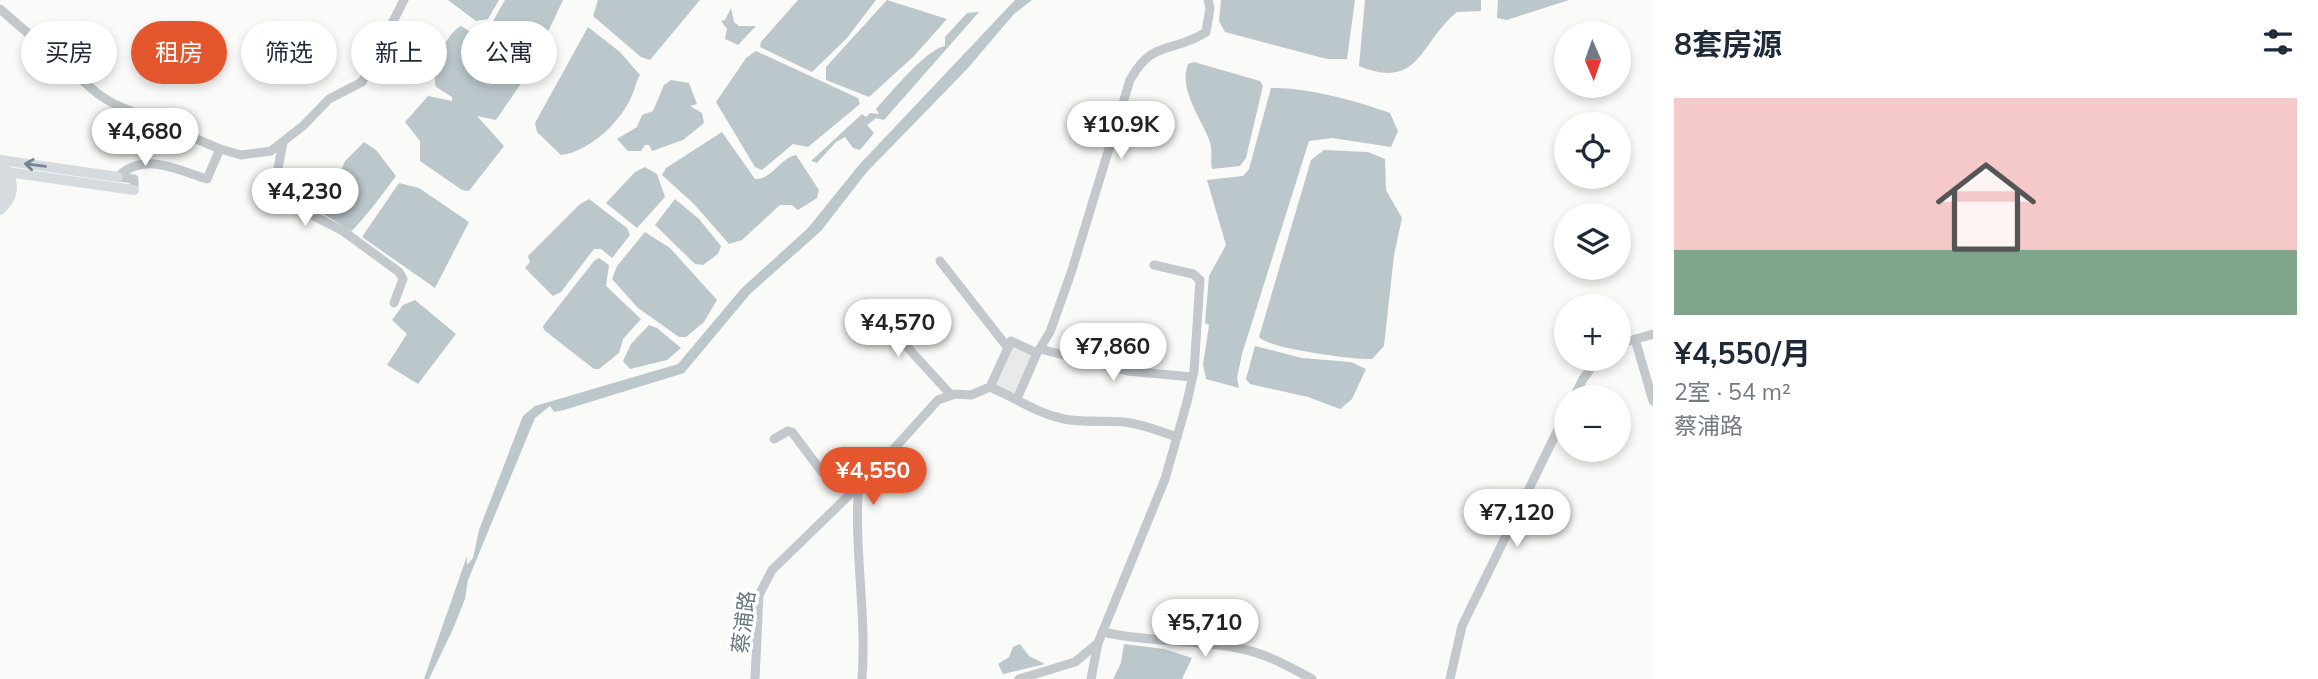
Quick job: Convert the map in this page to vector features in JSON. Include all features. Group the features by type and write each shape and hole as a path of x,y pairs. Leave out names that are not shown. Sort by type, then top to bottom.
{"main road":[{"path":"0,201 4,190 0,161 118,177"},
{"path":"3,173 134,190"},
{"path":"0,211 10,200 13,188 3,173"}],"street":[{"path":"0,9 98,94 220,149 241,155 271,151 329,99 362,82 404,0"},
{"path":"1017,399 1051,331 1130,80 1139,64 1153,52 1206,32 1210,8 1208,0"},
{"path":"283,143 275,183 278,198 342,231 399,272 403,279 394,303"},
{"path":"118,177 127,168 141,163 161,164 207,179 220,149"},
{"path":"118,177 134,179 134,190"},
{"path":"940,261 1008,348"},
{"path":"1091,679 1102,632 1165,479 1192,377 1200,280 1193,274 1154,265"},
{"path":"867,303 951,395"},
{"path":"1631,340 1653,334"},
{"path":"1635,339 1653,401"},
{"path":"1177,437 1145,425 1067,419 1031,409 1017,399 990,387 1011,341 1039,351 1127,371 1192,377"},
{"name":"蔡浦路","path":"755,679 760,595 772,570 858,487 938,400 951,395 971,395 990,387"},
{"path":"774,439 788,431 792,432 822,472 836,476 855,471 858,487 860,618 864,643 862,679"},
{"path":"1450,679 1462,626 1554,438"},
{"path":"1102,632 1138,640 1245,649 1272,658 1312,679"},
{"path":"1019,679 1074,662 1098,643"}],"shaded area":[{"path":"448,0 499,0 488,19 476,21"},
{"path":"505,0 563,0 553,21 493,21"},
{"path":"598,0 700,0 650,60 641,57 593,16"},
{"path":"798,0 876,0 847,38 812,72 760,47 761,42"},
{"path":"887,0 947,19 913,57 869,97 826,80 826,67"},
{"path":"1015,0 1032,0 1014,14 968,68 866,173 821,231 750,294 684,373 564,410 554,412 550,406 535,418 468,580 465,599 453,629 429,679 424,679 467,556 467,565 473,558 479,530 523,416 535,406 678,364 741,289 808,228 859,165"},
{"path":"1221,0 1355,0 1347,59 1327,59 1225,32 1219,21"},
{"path":"1365,0 1481,0 1481,11 1457,12 1444,24 1417,60 1407,68 1395,72 1379,72 1359,66"},
{"path":"1498,0 1569,0 1507,20 1497,18"},
{"path":"731,8 734,22 739,26 756,26 738,45 725,39 727,29 721,21 725,20"},
{"path":"979,12 884,120 876,118 867,125 874,133 860,150 853,148 845,137 836,142 817,163 811,161 862,114 866,117 870,113 879,114 876,109 919,63 945,46 945,37 967,13"},
{"path":"461,26 461,84 521,84 496,120 477,116 504,146 469,191 462,190 420,161 420,141 405,122 428,96 452,101 452,97 436,84 447,84 447,40"},
{"path":"588,27 620,52 640,75 627,105 613,125 593,142 572,153 561,155 537,132 535,123"},
{"path":"756,51 858,98 860,104 808,147 793,144 762,170 755,167 716,102 746,58"},
{"path":"1194,62 1260,81 1263,86 1246,158 1240,166 1212,169 1210,142 1192,104 1186,84 1188,64"},
{"path":"671,80 689,83 697,104 690,106 702,113 704,123 683,140 652,151 649,145 645,145 641,151 628,151 617,139 637,127 642,115 653,111 664,85"},
{"path":"1271,88 1315,92 1377,108 1390,113 1398,131 1391,147 1332,138 1309,141 1242,354 1237,378 1239,388 1206,379 1203,365 1209,325 1205,323 1209,276 1226,245 1207,180 1243,176 1249,169"},
{"path":"722,132 755,179 766,176 785,160 796,155 819,190 817,198 798,210 792,205 780,205 742,240 729,244 694,204 662,175 666,168"},
{"path":"364,142 376,150 396,176 351,231 322,213 345,161"},
{"path":"1324,150 1368,152 1385,159 1386,190 1402,218 1394,255 1384,346 1372,359 1294,349 1259,337 1311,160"},
{"path":"645,167 657,174 665,197 637,228 606,203 635,172"},
{"path":"399,183 419,188 469,222 435,288 362,237"},
{"path":"589,199 627,228 630,235 612,258 601,249 594,249 561,292 553,296 525,268 530,262 528,256 580,204"},
{"path":"675,199 699,219 721,246 718,254 703,265 695,264 655,225"},
{"path":"645,232 670,248 717,300 704,322 686,337 679,337 638,308 612,279 617,266"},
{"path":"599,258 609,265 606,286 641,319 623,339 619,353 599,369 594,369 544,330 543,326"},
{"path":"415,300 456,334 418,384 387,365 407,334 392,320 403,305"},
{"path":"649,325 657,328 681,348 667,360 630,369 623,361 631,344"},
{"path":"1011,341 1037,353 1017,399 990,387"},
{"path":"1255,346 1302,358 1351,362 1366,369 1352,399 1340,409 1308,397 1250,384 1246,379"},
{"path":"1020,644 1029,656 1045,664 1003,674 998,664 1009,657 1013,647"},
{"path":"1124,644 1164,649 1192,658 1182,679 1113,679 1121,663"}]}
